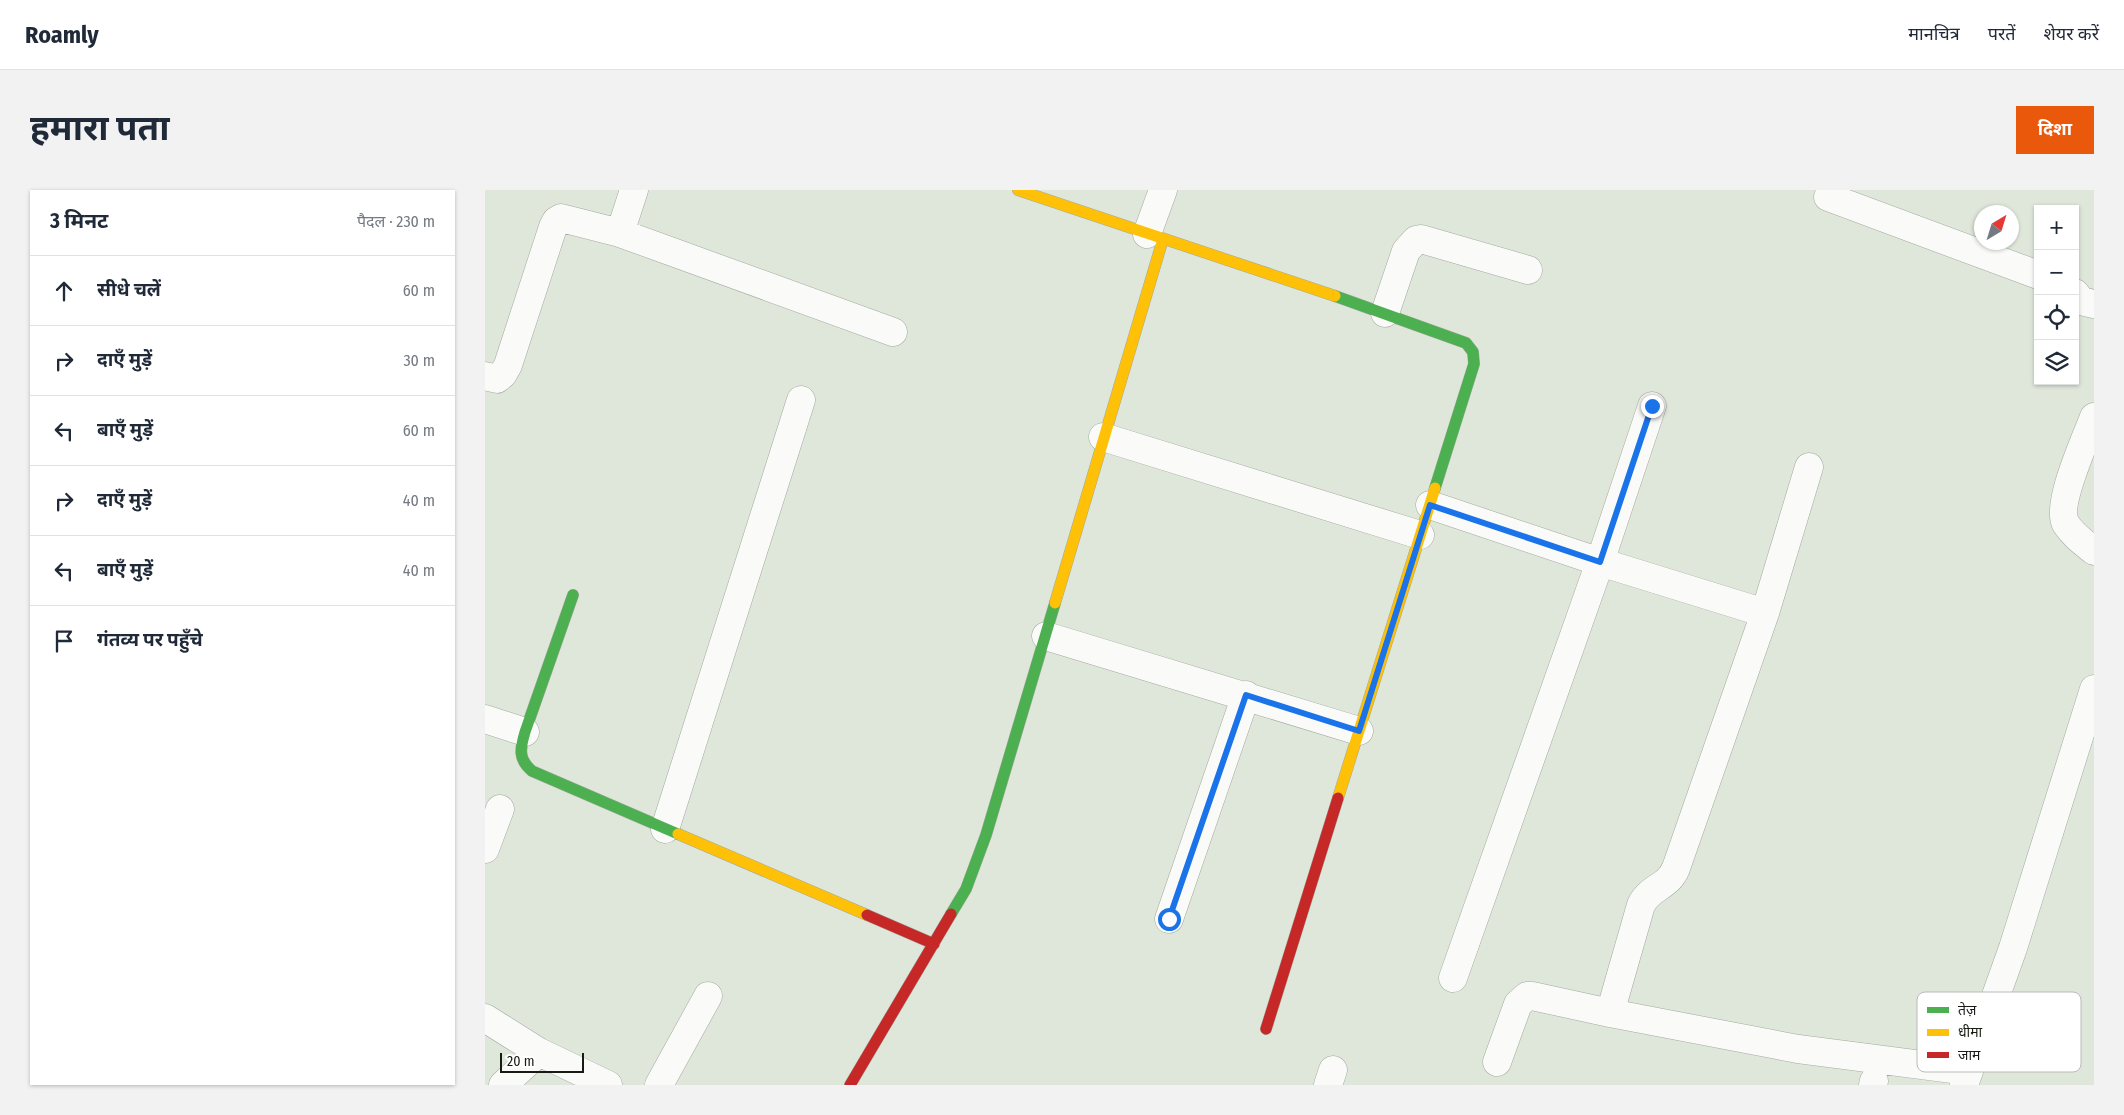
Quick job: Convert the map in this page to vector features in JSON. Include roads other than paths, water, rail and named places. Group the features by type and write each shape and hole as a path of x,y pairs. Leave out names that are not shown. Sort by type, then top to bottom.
{"street":[{"path":"620,233 634,190"},
{"path":"1017,190 1385,313 1466,342 1473,348 1475,355 1430,505 1266,1029"},
{"path":"851,1085 966,889 986,835 1103,437 1155,236 1163,190"},
{"path":"1828,197 2034,274"},
{"path":"485,376 497,378 503,374 508,365 556,221 561,218 620,233 893,332"},
{"path":"1385,313 1406,251 1416,240 1421,239 1528,270"},
{"path":"2076,295 2081,301 2094,304"},
{"path":"665,829 801,400"},
{"path":"1453,978 1600,562 1652,406"},
{"path":"2094,417 2066,493 2063,509 2065,522 2075,535 2094,551"},
{"path":"1103,437 1420,535"},
{"path":"1610,1014 1641,905 1645,897 1673,878 1765,613 1809,467"},
{"path":"1430,505 1600,562 1765,613"},
{"path":"573,595 525,732 519,753 522,764 532,771 934,944"},
{"path":"1046,636 1246,695 1359,731"},
{"path":"1997,992 2013,948 2094,689"},
{"path":"1169,919 1246,695"},
{"path":"485,719 525,732"},
{"path":"485,849 500,809"},
{"path":"659,1085 708,996"},
{"path":"1497,1062 1517,1004 1527,996 1610,1014 1917,1070"},
{"path":"485,1018 539,1052 608,1085"},
{"path":"503,1085 539,1052"},
{"path":"1931,1072 1966,1078"}]}
